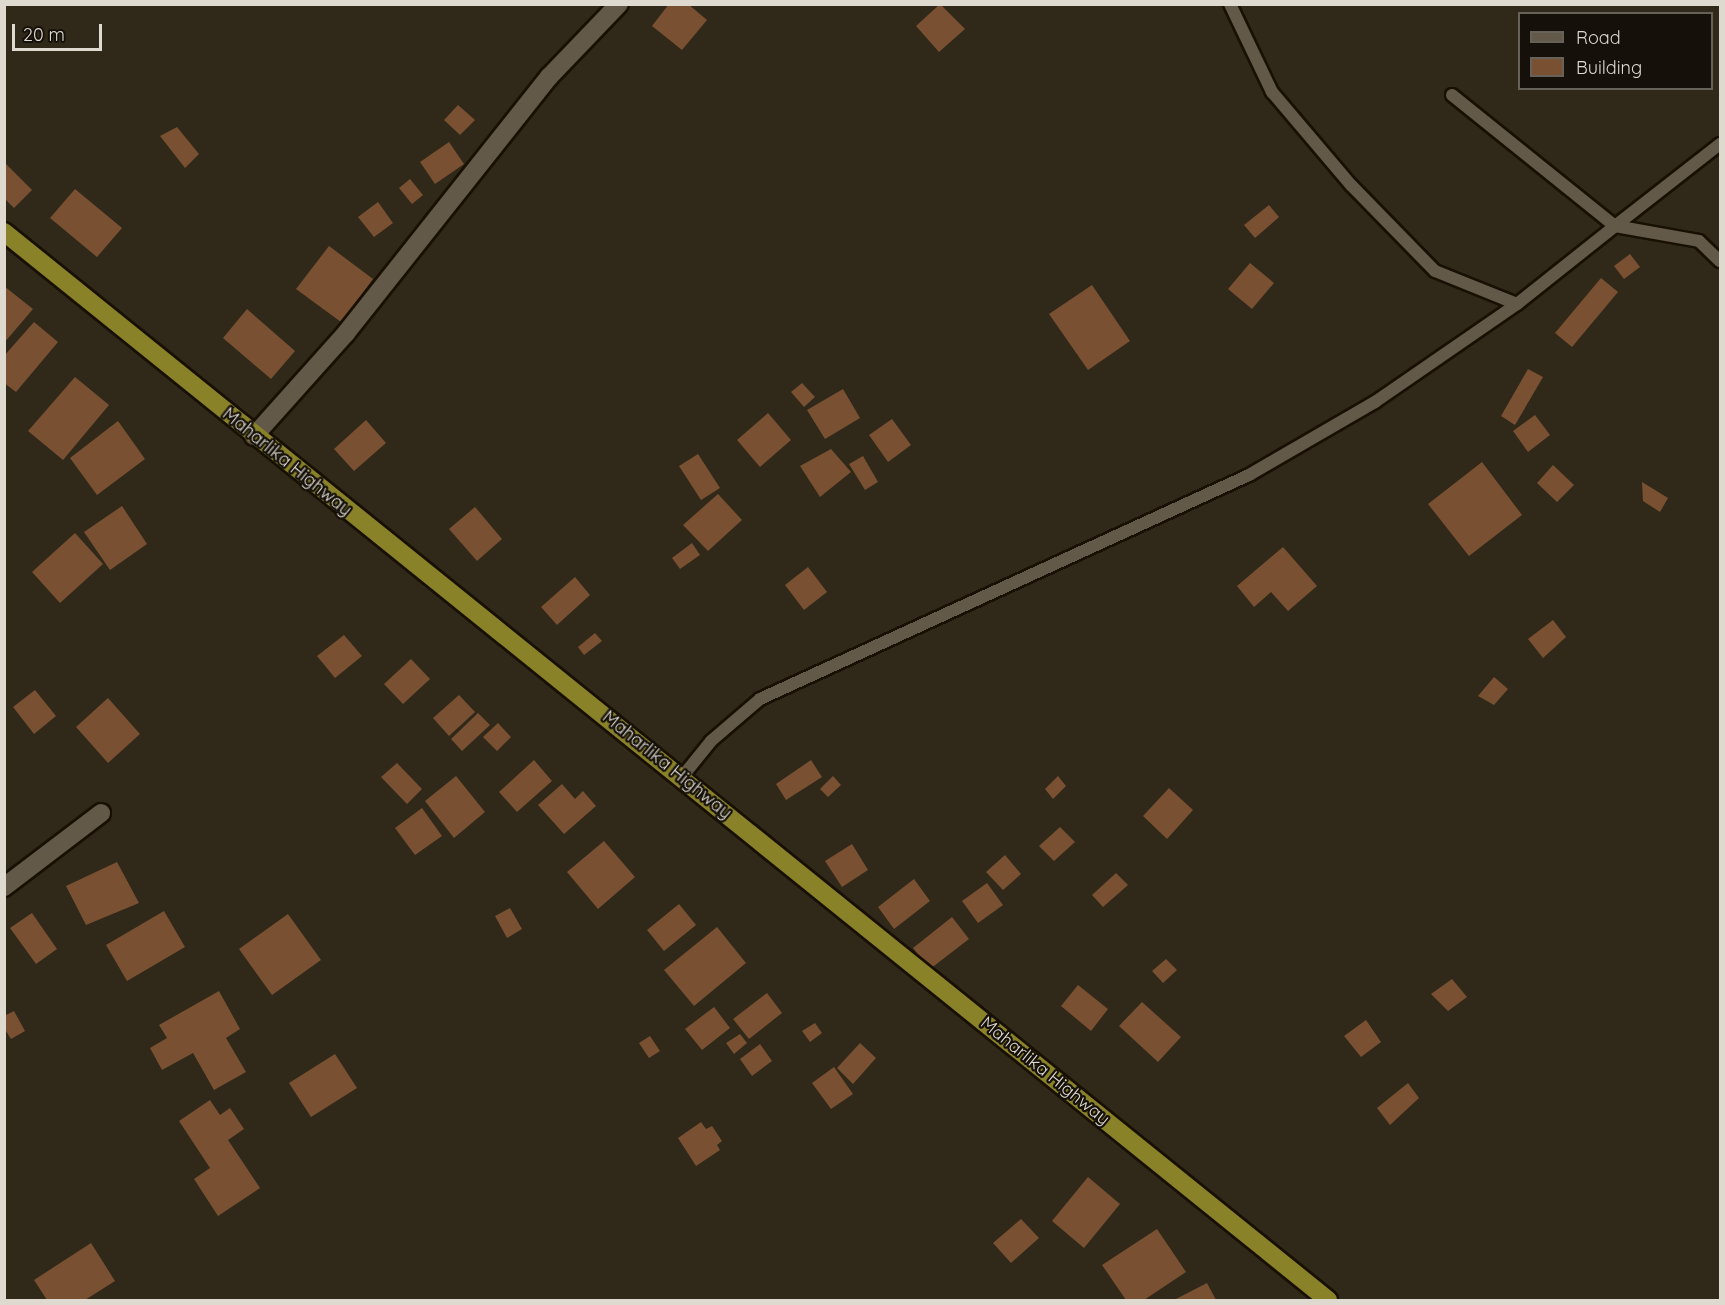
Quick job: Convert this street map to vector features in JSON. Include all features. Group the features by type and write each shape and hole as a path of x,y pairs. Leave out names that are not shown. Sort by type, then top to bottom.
{"highway":[{"name":"Maharlika Highway","path":"4,232 254,436 682,777 1328,1300"}],"street":[{"path":"254,436 346,333 549,77 619,4"},
{"path":"4,887 100,813"}],"lane":[{"path":"1230,4 1272,92 1351,185 1435,272 1517,304"},
{"path":"1452,95 1615,226 1699,241 1720,261"},
{"path":"682,777 711,741 760,699 1249,475 1375,402 1517,304 1720,144"}],"building":[{"path":"669,4 688,4 707,20 682,50 652,26"},
{"path":"940,4 965,29 939,52 916,26"},
{"path":"458,105 475,120 460,135 444,120"},
{"path":"177,127 199,154 185,168 160,136"},
{"path":"449,142 464,164 435,184 420,162"},
{"path":"4,162 32,190 14,208 4,198"},
{"path":"410,179 423,195 412,204 399,188"},
{"path":"75,189 122,228 97,257 50,218"},
{"path":"378,202 393,223 374,237 358,217"},
{"path":"1269,205 1279,217 1255,238 1244,225"},
{"path":"329,246 373,279 341,322 296,289"},
{"path":"1630,254 1640,267 1624,279 1614,266"},
{"path":"1250,263 1274,283 1252,309 1228,289"},
{"path":"1601,278 1618,292 1572,347 1555,333"},
{"path":"1092,285 1130,341 1088,370 1049,314"},
{"path":"4,286 33,309 4,343"},
{"path":"247,309 295,351 271,379 223,338"},
{"path":"34,322 58,342 16,392 4,383 4,356"},
{"path":"1528,369 1543,377 1515,425 1501,416"},
{"path":"75,377 109,405 63,460 28,431"},
{"path":"802,383 815,397 804,407 791,392"},
{"path":"843,389 860,418 825,439 807,410"},
{"path":"768,413 791,440 760,467 737,440"},
{"path":"1535,415 1550,435 1528,452 1513,431"},
{"path":"892,419 911,445 888,462 869,435"},
{"path":"366,420 386,443 354,471 334,449"},
{"path":"118,421 145,459 97,495 70,458"},
{"path":"831,449 851,472 820,497 800,466"},
{"path":"698,454 720,488 701,500 679,466"},
{"path":"863,456 878,482 865,490 849,464"},
{"path":"1482,462 1522,515 1469,556 1428,504"},
{"path":"1553,465 1574,485 1557,502 1537,483"},
{"path":"1642,482 1668,498 1660,512 1643,501"},
{"path":"718,494 742,520 708,551 683,525"},
{"path":"122,506 147,544 110,570 84,532"},
{"path":"475,507 502,539 477,561 449,529"},
{"path":"75,533 103,564 60,603 32,572"},
{"path":"692,543 700,555 680,569 672,558"},
{"path":"1283,547 1317,586 1288,611 1271,592 1254,607 1237,586"},
{"path":"808,567 827,592 804,610 785,585"},
{"path":"575,577 590,595 557,625 541,607"},
{"path":"1553,620 1566,637 1543,658 1528,639"},
{"path":"595,633 602,641 584,655 578,647"},
{"path":"344,635 362,656 335,678 317,656"},
{"path":"411,659 430,679 403,704 384,684"},
{"path":"1494,677 1508,689 1494,705 1478,696"},
{"path":"35,690 56,716 34,734 13,707"},
{"path":"459,695 475,712 449,736 433,718"},
{"path":"108,698 140,734 108,763 76,727"},
{"path":"478,713 490,725 462,751 451,739"},
{"path":"498,723 511,737 497,751 483,737"},
{"path":"534,760 552,781 517,812 499,792"},
{"path":"811,760 822,777 786,800 776,784"},
{"path":"397,763 422,789 407,804 381,777"},
{"path":"456,776 485,812 454,838 425,801"},
{"path":"833,776 841,785 828,797 820,789"},
{"path":"1058,776 1066,786 1053,799 1045,789"},
{"path":"562,784 575,799 583,791 596,806 564,834 538,805"},
{"path":"1169,788 1193,810 1167,839 1143,816"},
{"path":"422,808 442,836 415,855 395,828"},
{"path":"1060,827 1075,842 1054,861 1039,846"},
{"path":"604,841 635,877 598,909 567,872"},
{"path":"852,844 868,870 842,887 825,861"},
{"path":"1005,855 1021,874 1003,890 986,872"},
{"path":"117,862 139,903 86,925 66,886"},
{"path":"1116,873 1128,885 1103,907 1092,895"},
{"path":"914,879 930,901 894,929 878,907"},
{"path":"987,883 1003,905 978,923 962,901"},
{"path":"679,904 696,925 664,951 647,930"},
{"path":"510,908 522,929 507,938 495,916"},
{"path":"164,911 185,947 127,981 106,945"},
{"path":"32,913 57,949 36,964 10,928"},
{"path":"288,914 321,960 272,995 239,949"},
{"path":"952,917 969,939 930,969 913,948"},
{"path":"717,927 746,963 694,1006 664,970"},
{"path":"1166,959 1177,970 1163,983 1152,971"},
{"path":"1452,979 1467,997 1448,1011 1431,994"},
{"path":"1078,985 1108,1009 1091,1031 1061,1006"},
{"path":"219,991 240,1029 226,1038 246,1072 214,1090 193,1053 162,1070 150,1048 167,1038 159,1025"},
{"path":"767,993 782,1013 749,1039 733,1019"},
{"path":"1142,1002 1181,1037 1158,1062 1119,1026"},
{"path":"714,1007 730,1028 702,1050 685,1029"},
{"path":"14,1011 25,1031 11,1039 4,1028 4,1016"},
{"path":"1366,1020 1381,1042 1361,1057 1344,1036"},
{"path":"815,1023 822,1033 810,1042 802,1031"},
{"path":"740,1034 747,1043 734,1054 726,1043"},
{"path":"650,1036 660,1051 649,1058 639,1043"},
{"path":"860,1043 876,1058 853,1084 837,1068"},
{"path":"760,1044 772,1061 752,1076 740,1059"},
{"path":"335,1054 357,1088 311,1117 289,1083"},
{"path":"834,1067 853,1094 831,1109 812,1083"},
{"path":"1408,1083 1419,1098 1390,1125 1377,1108"},
{"path":"210,1100 220,1115 230,1108 244,1129 228,1140 260,1188 218,1216 194,1179 210,1168 179,1121"},
{"path":"701,1122 706,1129 712,1126 722,1141 717,1145 720,1150 696,1166 678,1138"},
{"path":"1088,1177 1120,1204 1084,1248 1052,1221"},
{"path":"1021,1219 1039,1238 1011,1263 993,1243"},
{"path":"1157,1229 1186,1272 1144,1300 1126,1300 1102,1265"},
{"path":"91,1243 115,1281 85,1300 47,1300 34,1280"},
{"path":"1207,1283 1216,1300 1174,1300"}]}
